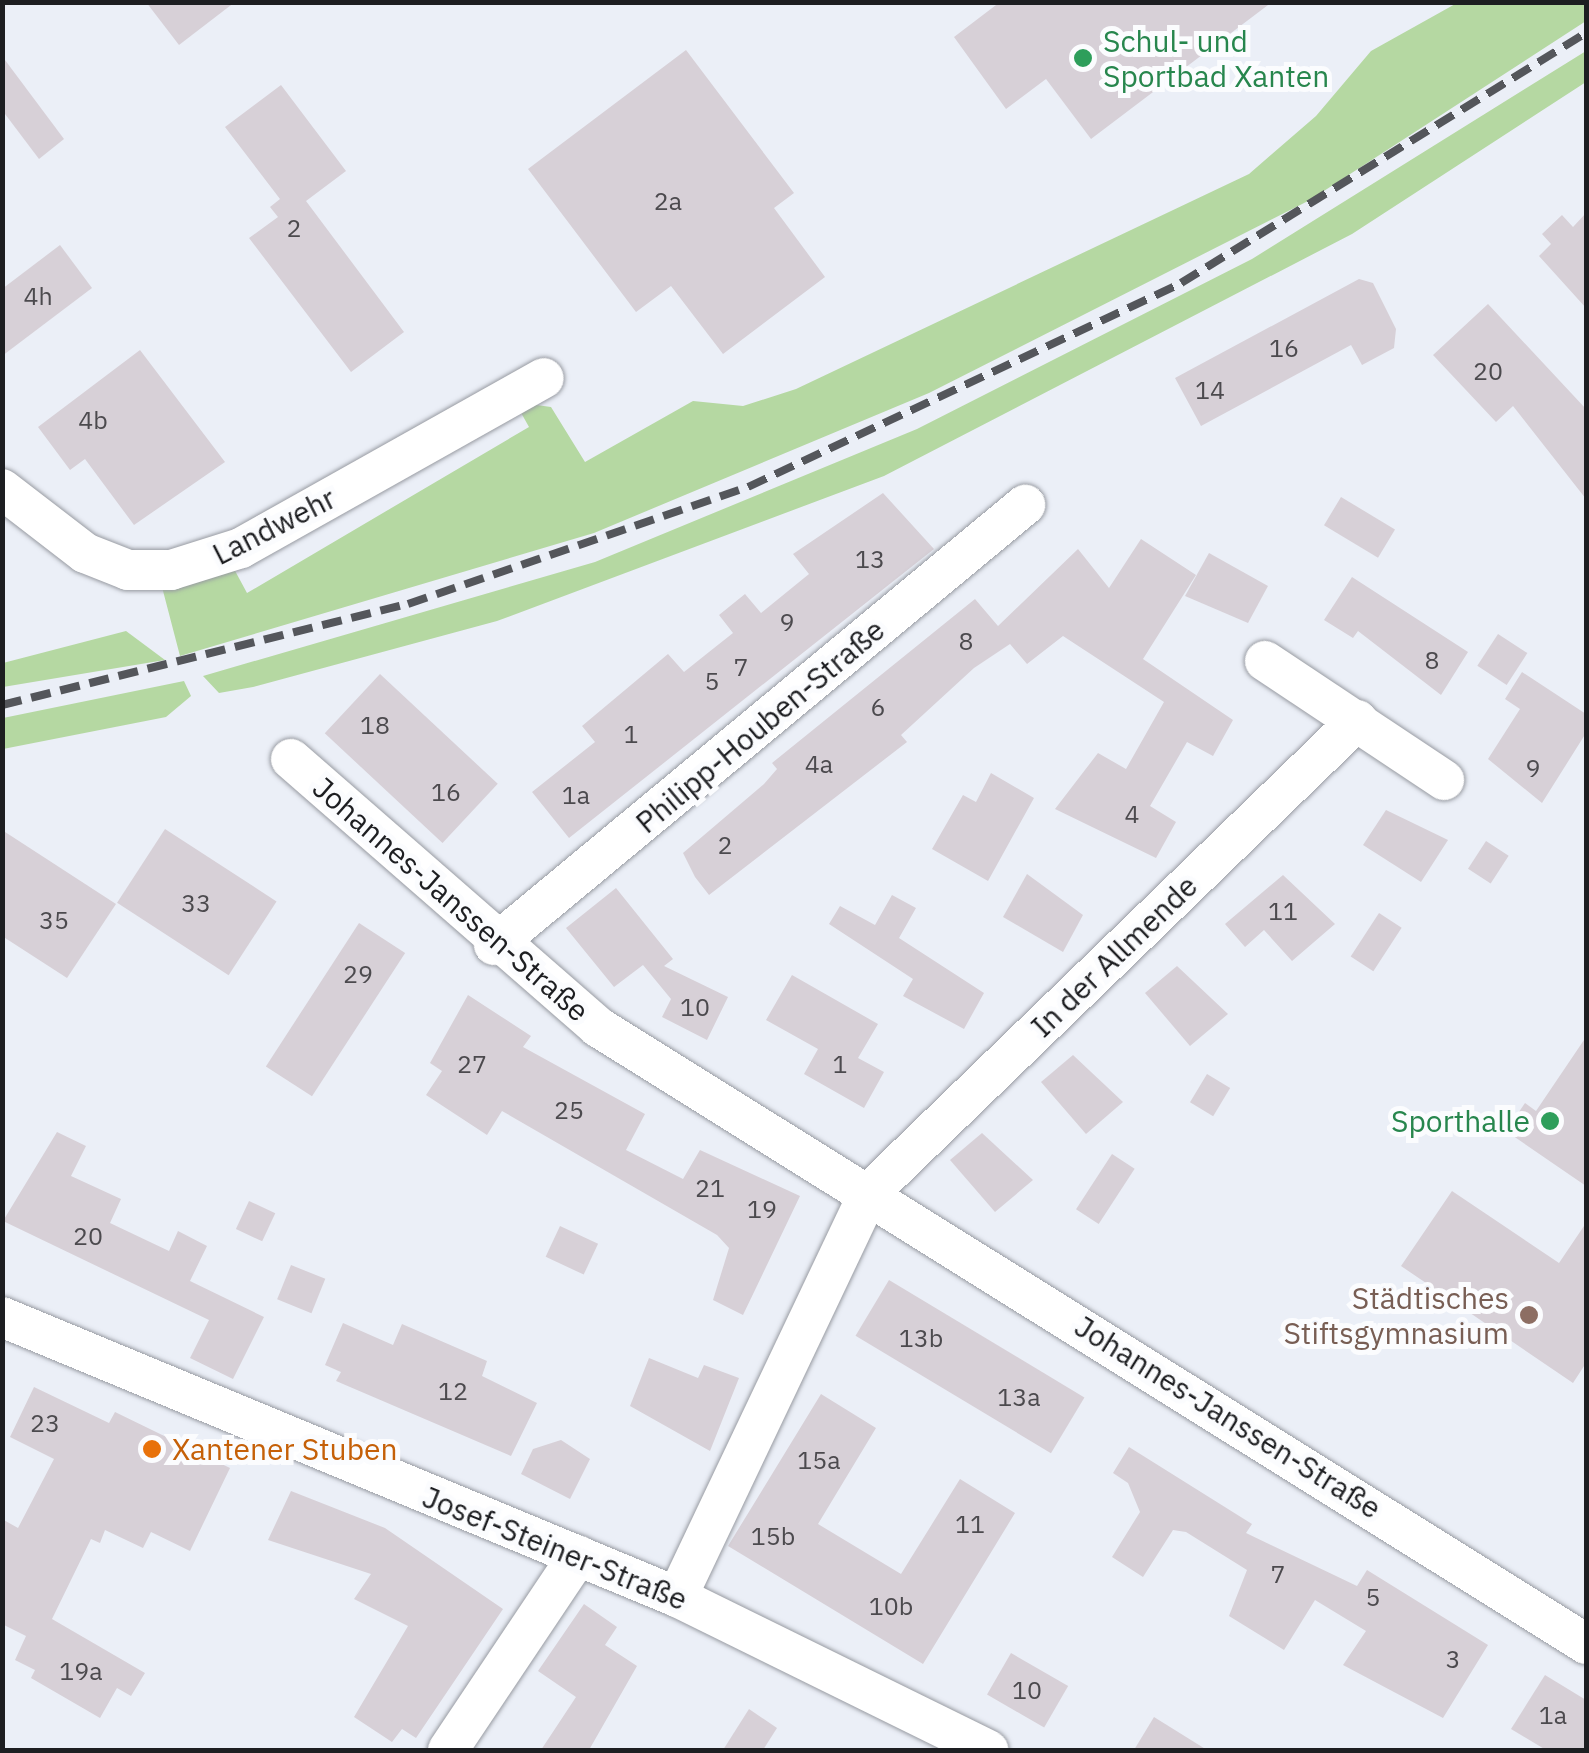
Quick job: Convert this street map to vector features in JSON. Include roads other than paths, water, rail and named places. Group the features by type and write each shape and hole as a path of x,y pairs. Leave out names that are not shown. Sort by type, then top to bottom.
{"street":[{"name":"Landwehr","path":"2,488 85,554 128,570 171,570 242,548 544,378"},
{"name":"Philipp-Houben-Straße","path":"494,945 1025,506"},
{"path":"1266,660 1444,780"},
{"name":"In der Allmende","path":"869,1192 1358,720"},
{"name":"Johannes-Janssen-Straße","path":"291,759 494,945 598,1028 869,1192 1586,1644"},
{"path":"677,1597 869,1192"},
{"name":"Josef-Steiner-Straße","path":"2,1317 677,1597 970,1747"},
{"path":"448,1750 578,1556"}],"railway":[{"path":"2,705 408,604 748,487 1181,283 1586,33"}],"place":[{"name":"Schul- und Sportbad Xanten","path":"1083,58"},
{"name":"Sporthalle","path":"1550,1121"},
{"name":"Städtisches Stiftsgymnasium","path":"1529,1315"},
{"name":"Xantener Stuben","path":"152,1449"}]}
